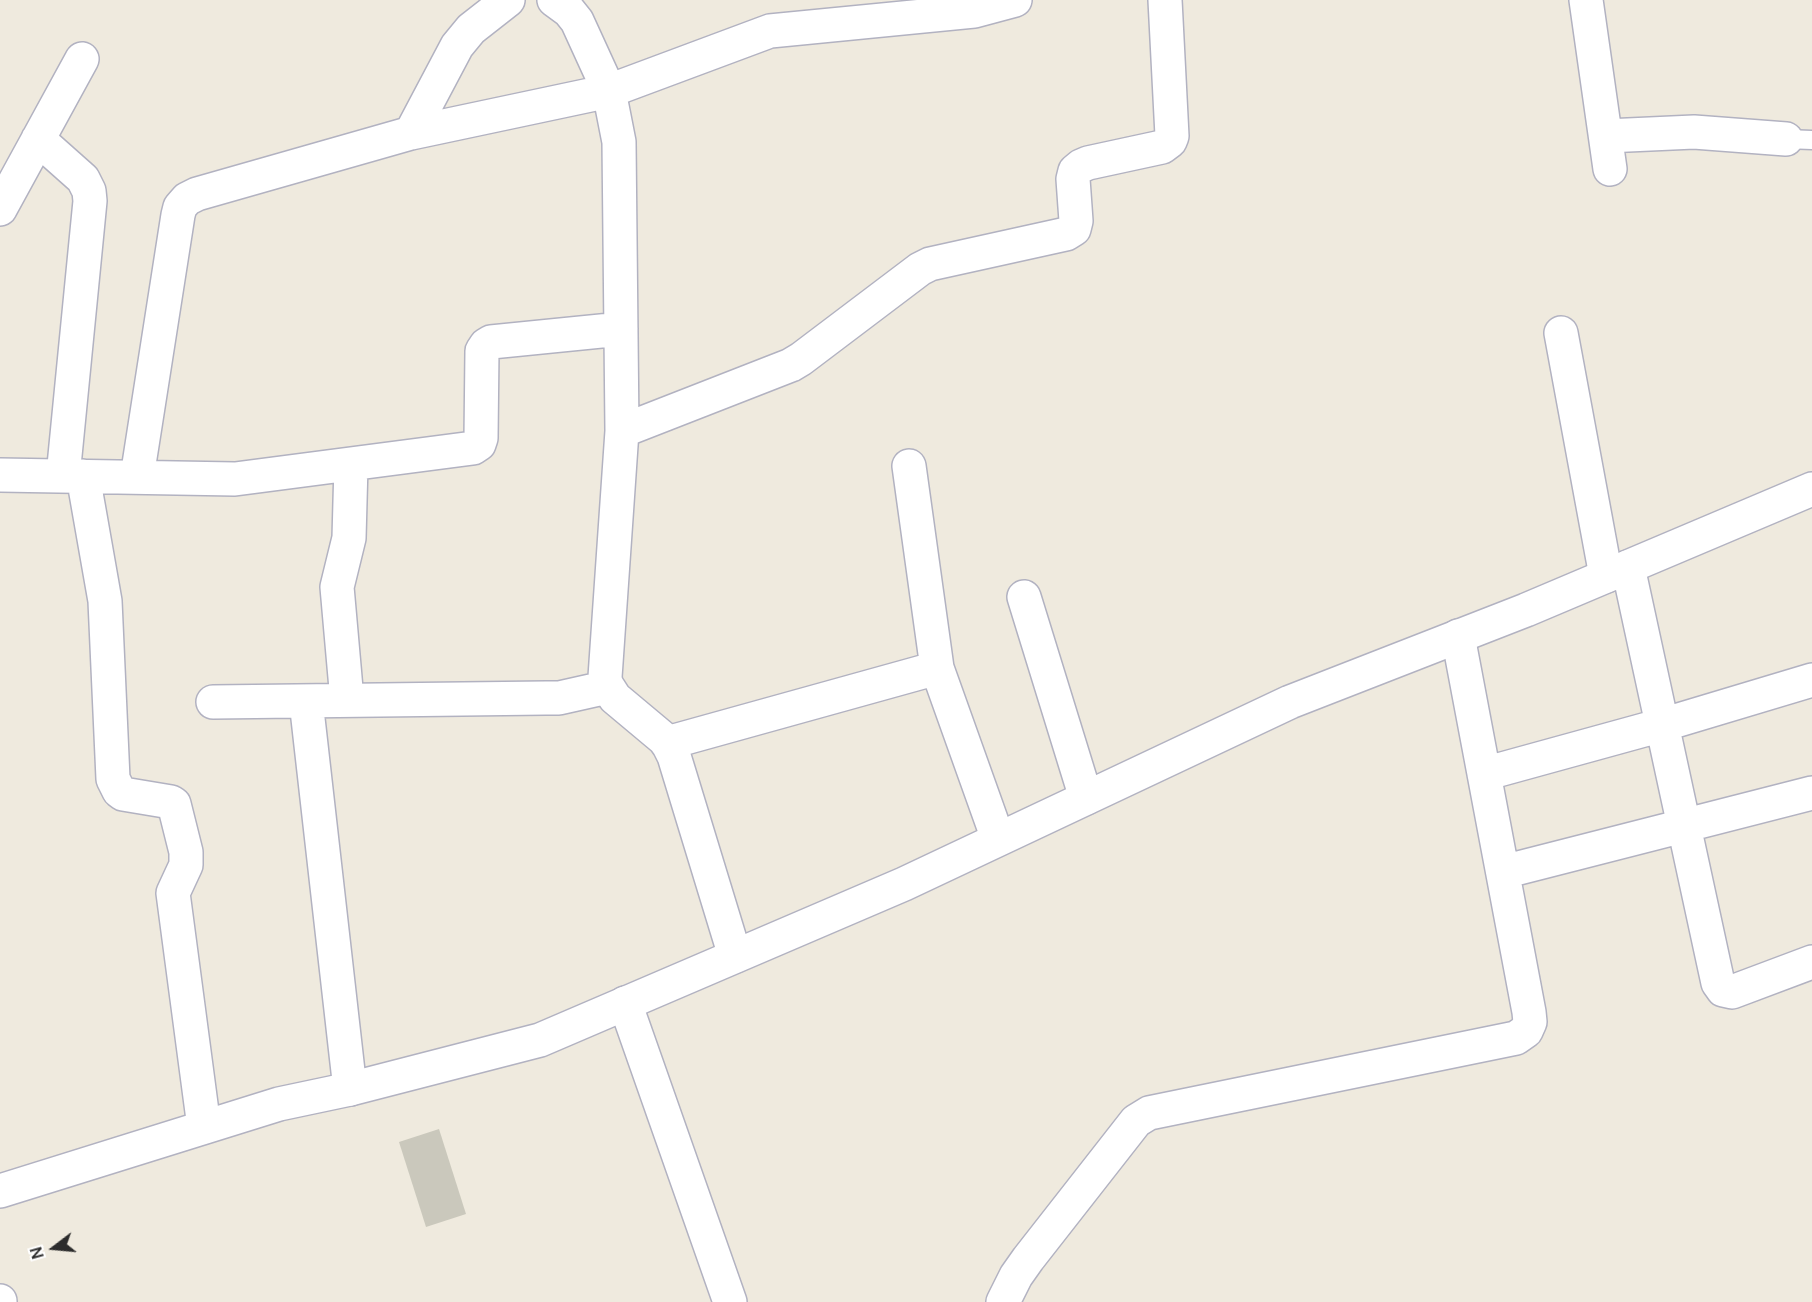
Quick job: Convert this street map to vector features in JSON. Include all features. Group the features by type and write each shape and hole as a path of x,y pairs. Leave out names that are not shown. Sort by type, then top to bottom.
{"street":[{"path":"411,133 457,46 471,29 508,0"},
{"path":"554,0 569,10 577,21 609,90 619,142 622,431 605,677 615,698 668,743 674,756 735,956"},
{"path":"137,477 178,215 186,199 411,133 609,90 818,13 974,11 1015,0"},
{"path":"622,431 791,365 920,269 930,264 1066,234 1074,229 1076,221 1073,179 1081,166 1162,147 1170,141 1172,136 1165,0"},
{"path":"1586,0 1610,169"},
{"path":"0,209 82,59"},
{"path":"1606,136 1694,132 1799,140"},
{"path":"38,139 83,179 89,191 73,476 105,601 113,779 123,794 174,804 186,852 186,865 173,893 204,1127"},
{"path":"0,475 235,479 473,448 479,444 481,438 482,351 486,345 491,342 621,329"},
{"path":"1562,333 1617,571 1662,725 1718,983 1723,990 1732,992 1812,962"},
{"path":"347,700 337,587 349,538 351,465"},
{"path":"909,466 937,668 998,839"},
{"path":"0,1191 279,1104 350,1089 540,1040 904,884 1290,702 1526,610 1812,489"},
{"path":"1024,597 1086,798"},
{"path":"1004,1302 1016,1276 1028,1259 1136,1121 1149,1113 1516,1038 1526,1031 1530,1022 1529,1012 1458,636"},
{"path":"668,743 937,668"},
{"path":"1484,774 1662,725 1812,680"},
{"path":"213,702 559,698 608,687"},
{"path":"306,701 350,1089"},
{"path":"1503,872 1812,793"},
{"path":"626,1003 730,1302"}],"building":[{"path":"439,1129 466,1214 426,1227 399,1142"}]}
